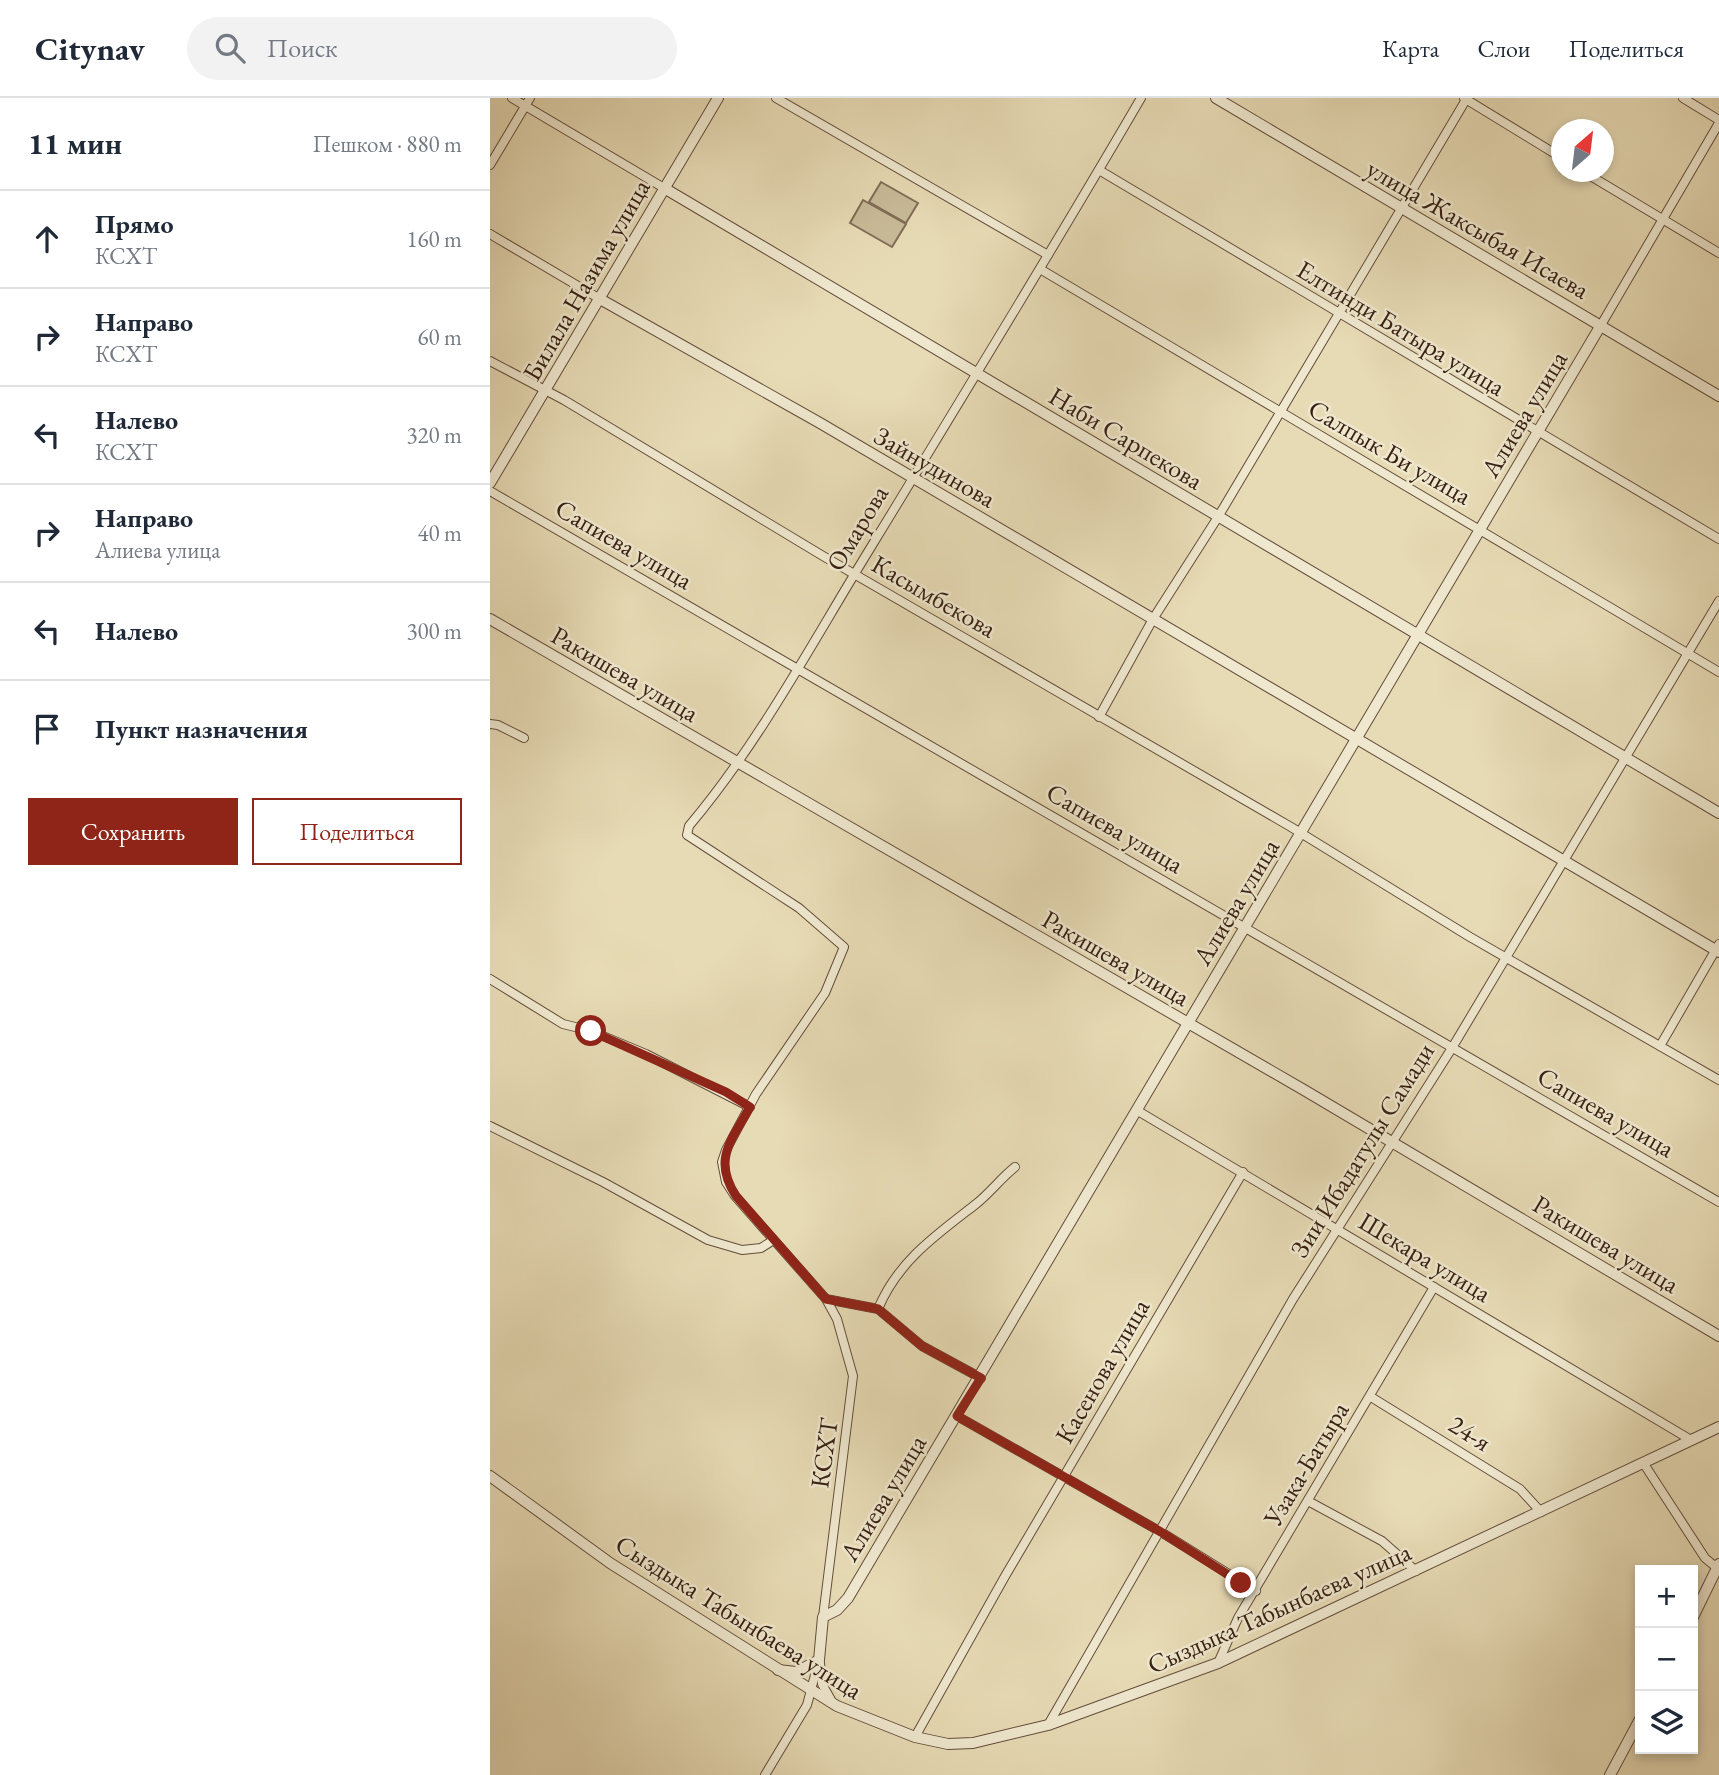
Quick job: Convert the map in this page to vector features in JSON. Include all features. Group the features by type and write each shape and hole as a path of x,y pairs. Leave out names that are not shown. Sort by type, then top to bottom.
{"street":[{"name":"Наби Сарпекова","path":"512,98 527,102 664,188 1719,813"},
{"name":"Билала Назима улица","path":"490,483 547,392 718,98"},
{"path":"776,98 1048,256"},
{"name":"Омарова","path":"750,1107 815,1010 844,947 799,908 687,835 689,826 737,763 797,668 978,375 1141,98"},
{"name":"улица Жаксыбая Исаева","path":"1216,98 1719,396"},
{"path":"1683,98 1719,121"},
{"path":"1099,717 1153,619 1218,517 1466,99 1551,151"},
{"path":"490,165 527,102"},
{"name":"Алиева улица","path":"823,1617 837,1611 848,1598 981,1378 1664,220 1719,121"},
{"name":"Елтинди Батыра улица","path":"1099,170 1536,433 1719,539"},
{"path":"1601,182 1719,253"},
{"name":"Зайнудинова","path":"490,234 697,352 1563,862 1718,949"},
{"name":"Салпык Би улица","path":"1040,269 1719,671"},
{"name":"Касымбекова","path":"490,361 1719,1080"},
{"name":"Сапиева улица","path":"490,491 1719,1202"},
{"name":"Зии Ибадатулы Самади","path":"1048,1725 1293,1299 1452,1048 1719,601"},
{"name":"Ракишева улица","path":"490,620 1188,1024 1719,1336"},
{"path":"490,724 498,725 524,738"},
{"path":"1660,1046 1718,949"},
{"path":"490,979 563,1024 591,1031 646,1054 750,1107"},
{"name":"КСХТ","path":"750,1107 722,1162 726,1182 772,1241 826,1299 837,1319 853,1376 854,1389 823,1617"},
{"name":"Шекара улица","path":"1138,1111 1691,1440"},
{"path":"490,1126 603,1182 708,1240 742,1250 761,1248 772,1241"},
{"path":"878,1309 896,1274 915,1252 978,1203 1015,1167"},
{"name":"Касенова улица","path":"915,1737 1243,1172"},
{"name":"Узака-Батыра","path":"1218,1663 1226,1639 1434,1287"},
{"path":"826,1299 878,1309 922,1346 981,1378"},
{"name":"24-я","path":"1371,1397 1520,1489 1541,1513"},
{"path":"957,1416 1161,1532 1255,1591"},
{"name":"Сыздыка Табынбаева улица","path":"490,1476 610,1563 809,1690 837,1706 915,1737 948,1744 972,1743 1048,1725 1218,1663 1719,1427"},
{"path":"1644,1464 1705,1558 1718,1566 1698,1607"},
{"path":"1308,1501 1382,1541 1416,1571"},
{"path":"765,1775 807,1705 819,1660 823,1617"},
{"path":"778,1670 796,1672 819,1660"},
{"path":"819,1660 825,1692 837,1706"},
{"path":"1610,1775 1635,1728"}],"shaded area":[{"path":"881,182 918,203 906,223 869,202"},
{"path":"863,200 906,224 892,247 850,223"}],"route":[{"path":"591,1031 726,1092 750,1107 722,1162 726,1182 772,1241 826,1299 878,1309 922,1346 981,1378 957,1416 1161,1532 1241,1583"}]}
